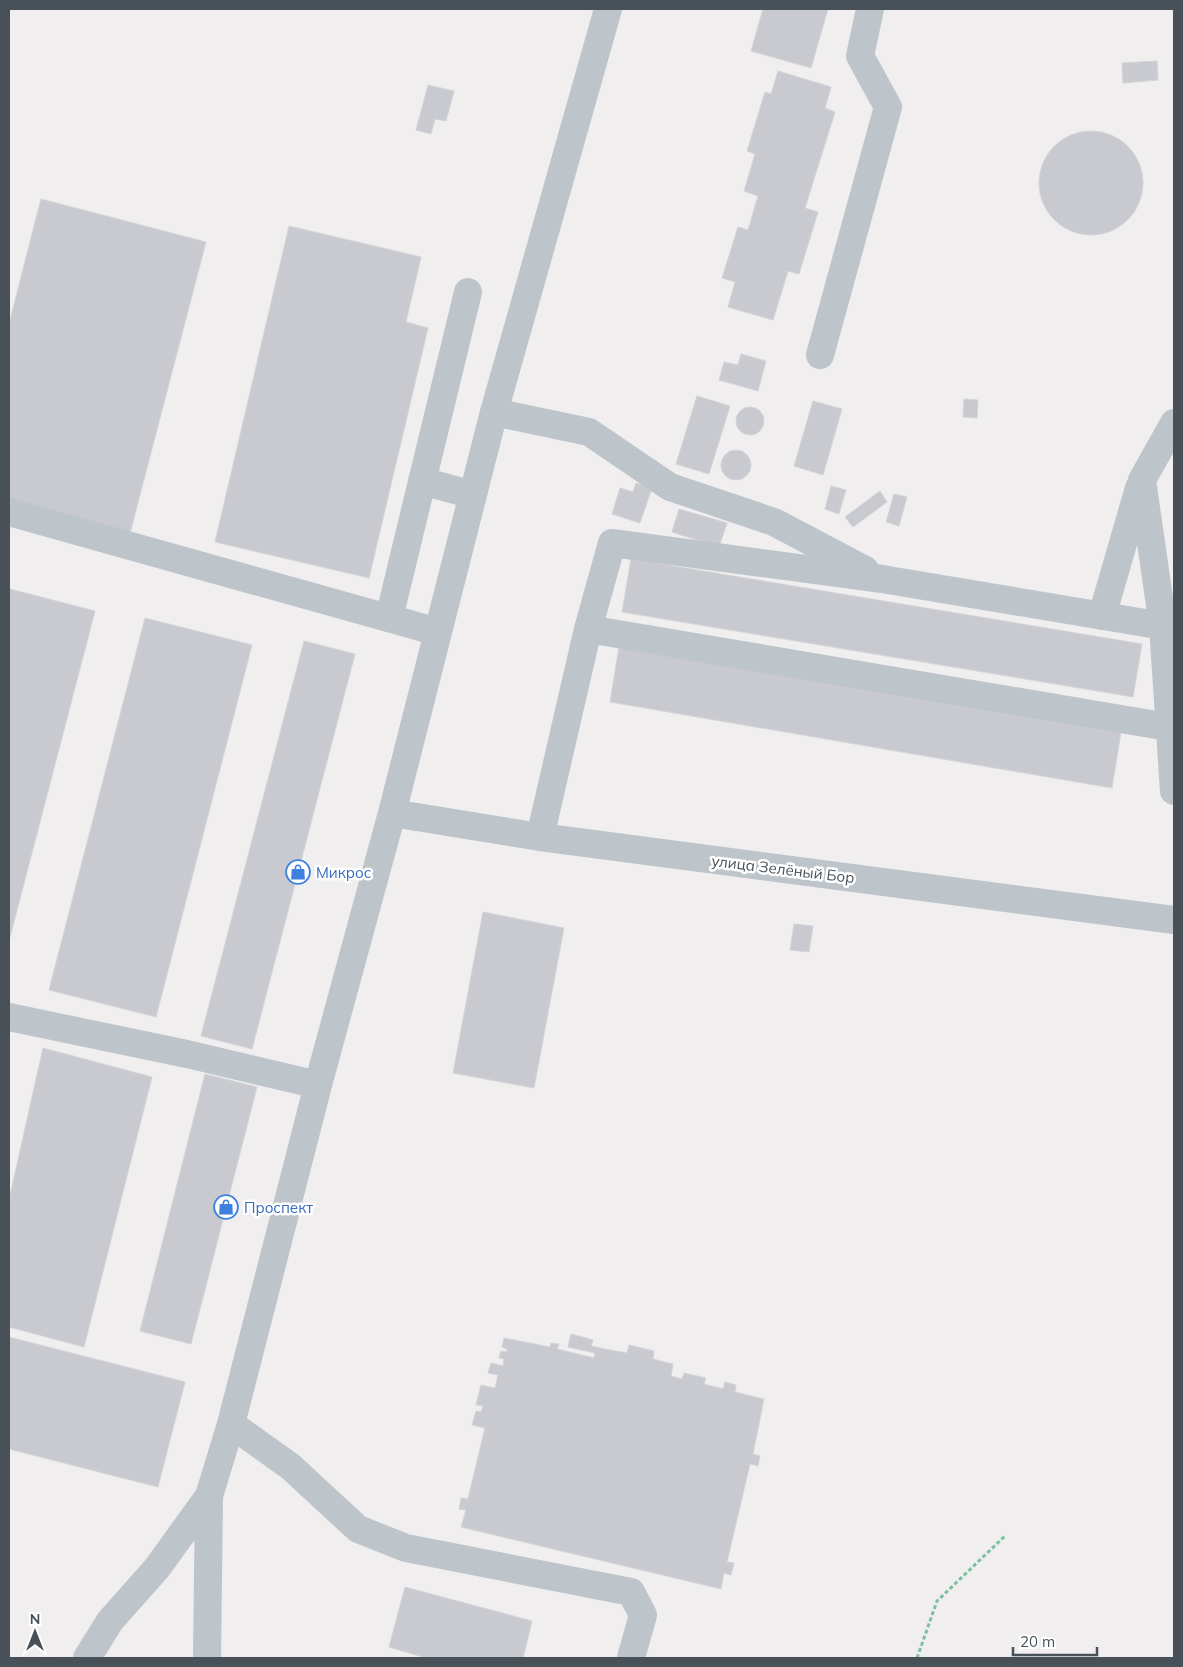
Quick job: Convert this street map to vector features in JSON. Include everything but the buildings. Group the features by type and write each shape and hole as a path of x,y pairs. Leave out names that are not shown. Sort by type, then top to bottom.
{"street":[{"path":"207,1658 209,1496 230,1424 318,1085 392,813 494,412 608,9"},
{"path":"820,355 888,106 860,56 870,9"},
{"path":"389,618 468,292"},
{"path":"494,412 589,432 670,487 774,522 882,579"},
{"path":"1102,616 1142,480 1174,423"},
{"path":"1142,480 1163,626 1168,727 1174,791"},
{"path":"422,481 473,495"},
{"path":"9,512 438,632"},
{"path":"540,837 588,629 612,543 882,579 1163,626"},
{"path":"588,629 1168,727"},
{"name":"улица Зелёный Бор","path":"392,813 540,837 1174,920"},
{"path":"9,1017 187,1054 318,1085"},
{"path":"230,1424 291,1467 358,1530 406,1548 631,1592 642,1615 631,1658"},
{"path":"87,1658 110,1621 158,1568 209,1496"}],"path":[{"path":"917,1658 937,1601 1006,1535"}],"place":[{"name":"Микрос","path":"298,872"},
{"name":"Проспект","path":"226,1207"}]}
